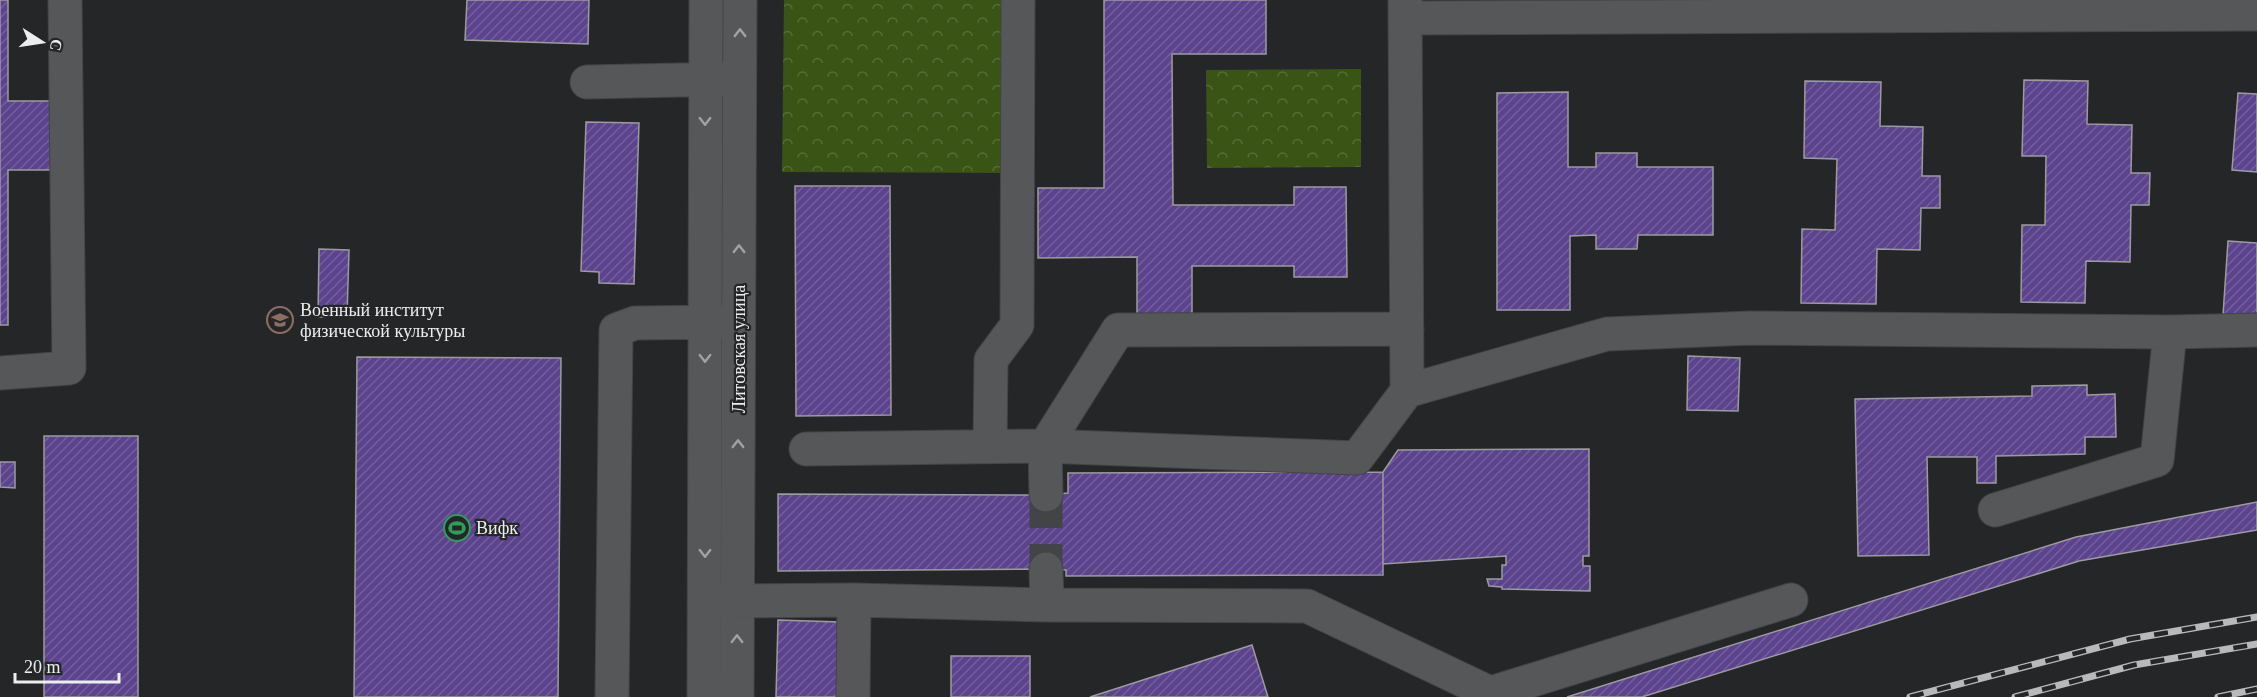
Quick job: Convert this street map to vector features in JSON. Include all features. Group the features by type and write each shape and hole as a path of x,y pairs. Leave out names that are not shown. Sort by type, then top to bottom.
{"street":[{"path":"0,373 69,368 64,0"},
{"name":"Литовская улица","path":"704,697 706,0"},
{"name":"Литовская улица","path":"737,697 740,0"},
{"path":"990,447 991,360 1017,325 1018,0"},
{"path":"806,449 1045,446 1357,458 1407,391 1405,9 2257,15"},
{"path":"587,82 740,79"},
{"path":"612,697 616,330 635,323 739,322"},
{"path":"1407,391 1607,334 1751,328 2170,332 2257,330"},
{"path":"1046,495 1045,446 1118,330 1407,329"},
{"path":"1995,510 2157,460 2170,332"},
{"path":"1046,569 1047,605"},
{"path":"853,697 854,600"},
{"path":"705,602 854,600 1047,605 1307,606 1484,695 1791,600"}],"green space":[{"path":"784,0 1009,0 1007,173 782,172"},
{"path":"1361,69 1361,167 1207,168 1206,70"}],"building":[{"path":"0,0 8,0 8,101 78,101 78,170 8,170 8,325 0,325"},
{"path":"467,0 589,0 588,44 465,40"},
{"path":"1104,0 1266,0 1266,54 1172,54 1173,205 1294,205 1294,187 1346,187 1347,277 1294,277 1294,266 1192,266 1192,319 1137,319 1137,257 1038,258 1038,188 1104,188"},
{"path":"2024,80 2088,81 2087,124 2132,125 2131,173 2150,173 2149,205 2131,205 2130,262 2086,261 2085,303 2021,302 2022,225 2045,225 2046,156 2022,156"},
{"path":"1805,81 1881,82 1880,126 1923,127 1922,176 1940,176 1940,208 1921,208 1920,250 1877,249 1876,304 1801,303 1802,229 1835,230 1837,159 1804,158"},
{"path":"1568,92 1568,167 1596,167 1596,153 1637,153 1637,167 1713,167 1713,235 1638,235 1637,249 1596,249 1596,235 1570,236 1570,310 1497,310 1497,93"},
{"path":"2238,93 2257,94 2257,172 2232,170"},
{"path":"586,122 639,123 634,284 599,283 599,272 581,271"},
{"path":"795,186 890,186 891,415 796,416"},
{"path":"2228,241 2257,243 2257,317 2223,315"},
{"path":"319,249 349,250 347,317 318,317"},
{"path":"1688,356 1740,358 1738,411 1687,410"},
{"name":"Вифк","path":"357,357 561,358 558,697 354,697"},
{"path":"2087,385 2087,395 2115,394 2116,437 2085,437 2085,454 1996,456 1996,483 1977,483 1977,457 1927,457 1929,555 1858,556 1855,399 2032,396 2032,386"},
{"path":"44,436 138,436 138,697 44,697"},
{"path":"1589,449 1589,556 1583,556 1583,566 1590,566 1590,591 1502,589 1502,587 1489,586 1487,579 1502,579 1502,565 1506,565 1506,556 1383,564 1383,472 1398,450"},
{"path":"0,462 15,462 15,488 0,487"},
{"path":"1383,472 1383,575 1066,576 1066,570 1046,569 778,571 778,494 1046,495 1068,493 1068,473"},
{"path":"2257,502 2257,530 2079,561 1642,697 1567,697 2076,537"},
{"path":"778,620 840,622 838,697 776,697"},
{"path":"1252,645 1268,697 1090,697"},
{"path":"951,656 1030,656 1030,697 951,697"}],"tunnel":[{"path":"1046,495 1046,569"}],"railway":[{"path":"1910,697 2130,639 2257,617"},
{"path":"2015,697 2134,665 2257,644"},
{"path":"2218,697 2257,689"}],"place":[{"name":"Военный институт физической культуры","path":"280,320"},
{"name":"Вифк","path":"457,528"}]}
